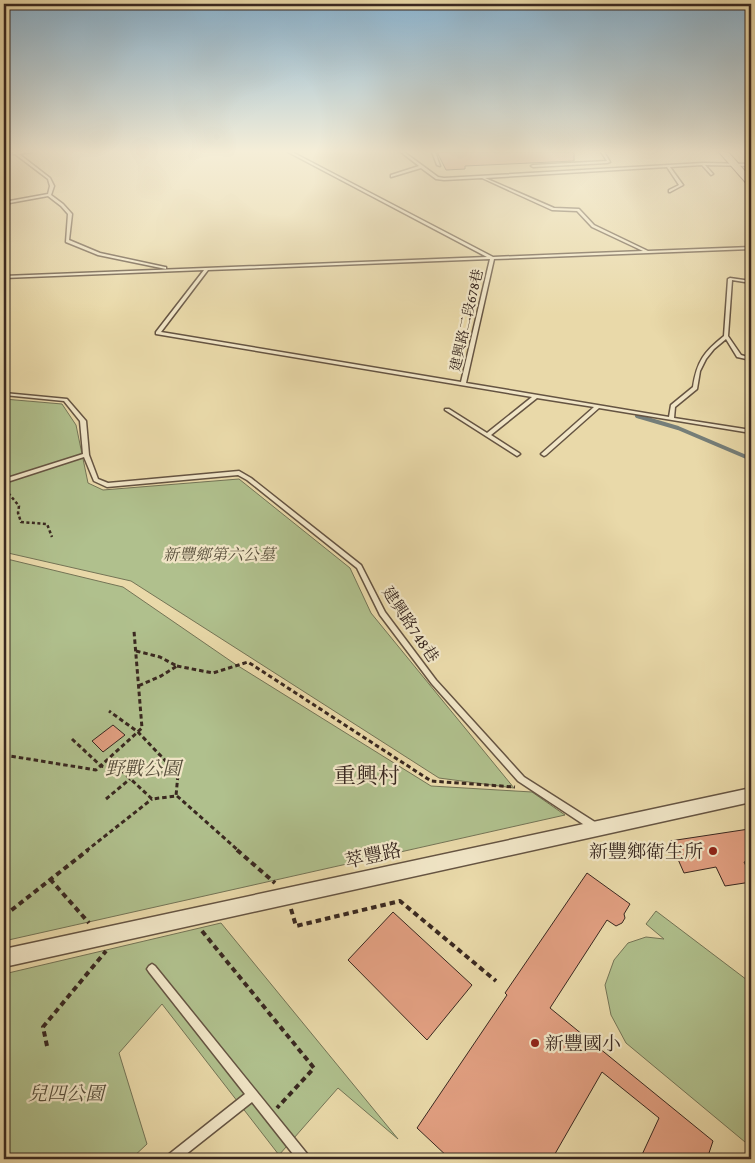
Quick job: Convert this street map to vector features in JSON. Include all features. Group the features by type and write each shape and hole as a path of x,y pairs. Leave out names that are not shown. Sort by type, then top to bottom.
{"street":[{"name":"萃豐路","path":"4,958 280,890 596,828 751,794"}],"lane":[{"path":"63,206 70,214 67,240 99,254 174,271"},
{"name":"建興路二段678巷","path":"393,206 492,258 463,384 751,432"},
{"path":"547,206 553,209 578,210 594,226 649,252"},
{"path":"4,277 751,248"},
{"path":"207,269 158,333 463,384"},
{"path":"751,282 730,279 726,336 739,356 751,358"},
{"path":"671,418 673,406 695,388 697,370 709,350 726,336"},
{"name":"建興路748巷","path":"4,394 65,400 83,421 86,455 96,480 107,485 239,474 249,479 359,567 382,613 434,682 520,779 596,828"},
{"path":"488,435 536,396"},
{"path":"544,454 598,406"},
{"path":"447,410 517,454"},
{"path":"4,481 86,455"},
{"path":"152,969 304,1159"},
{"path":"172,1159 252,1095"}],"path":[{"path":"4,486 20,506 18,513 21,522 47,524 52,537"},
{"path":"4,755 96,770 138,732 142,728 134,630"},
{"path":"136,651 160,657 177,666 213,673 248,662 431,782 536,789"},
{"path":"138,686 177,666"},
{"path":"109,711 138,732 178,774 176,796"},
{"path":"72,740 101,766 122,771 178,774"},
{"path":"122,771 152,799"},
{"path":"106,799 130,779"},
{"path":"4,916 152,799 176,796 280,890 291,908 296,926 400,901 496,981"},
{"path":"50,880 90,924"},
{"path":"199,927 314,1068 270,1116"},
{"path":"47,1046 42,1027 109,947"}],"green space":[{"name":"新豐鄉第六公墓","path":"4,399 62,404 76,425 88,483 103,490 239,479 350,568 371,613 514,788 439,778 131,581 8,553 4,555"},
{"name":"野戰公園","path":"7,559 123,587 235,664 431,786 532,792 565,815 4,941 4,560"},
{"path":"656,911 751,983 751,1147 626,1043 611,1015 605,985 614,960 628,943 646,937 664,939 646,924"},
{"name":"兒四公園","path":"221,923 398,1139 338,1088 279,1155 162,1004 119,1053 147,1144 131,1159 4,1159 4,974"}],"building":[{"path":"113,725 125,735 103,752 92,741"},
{"name":"新豐鄉衛生所","path":"749,829 751,834 751,860 744,862 751,876 751,882 725,886 716,867 684,873 670,841"},
{"path":"587,873 630,904 624,914 625,918 622,923 616,926 607,920 550,1008 713,1141 707,1159 640,1159 659,1118 602,1072 552,1159 450,1159 417,1128 507,995 505,993"},
{"path":"393,912 472,985 427,1040 348,960"}],"waterway":[{"path":"640,417 637,416 678,428 751,459"}],"place":[{"name":"新豐鄉衛生所","path":"713,851"},
{"name":"新豐國小","path":"535,1043"}],"district":[{"name":"重興村","path":"367,775"}]}
